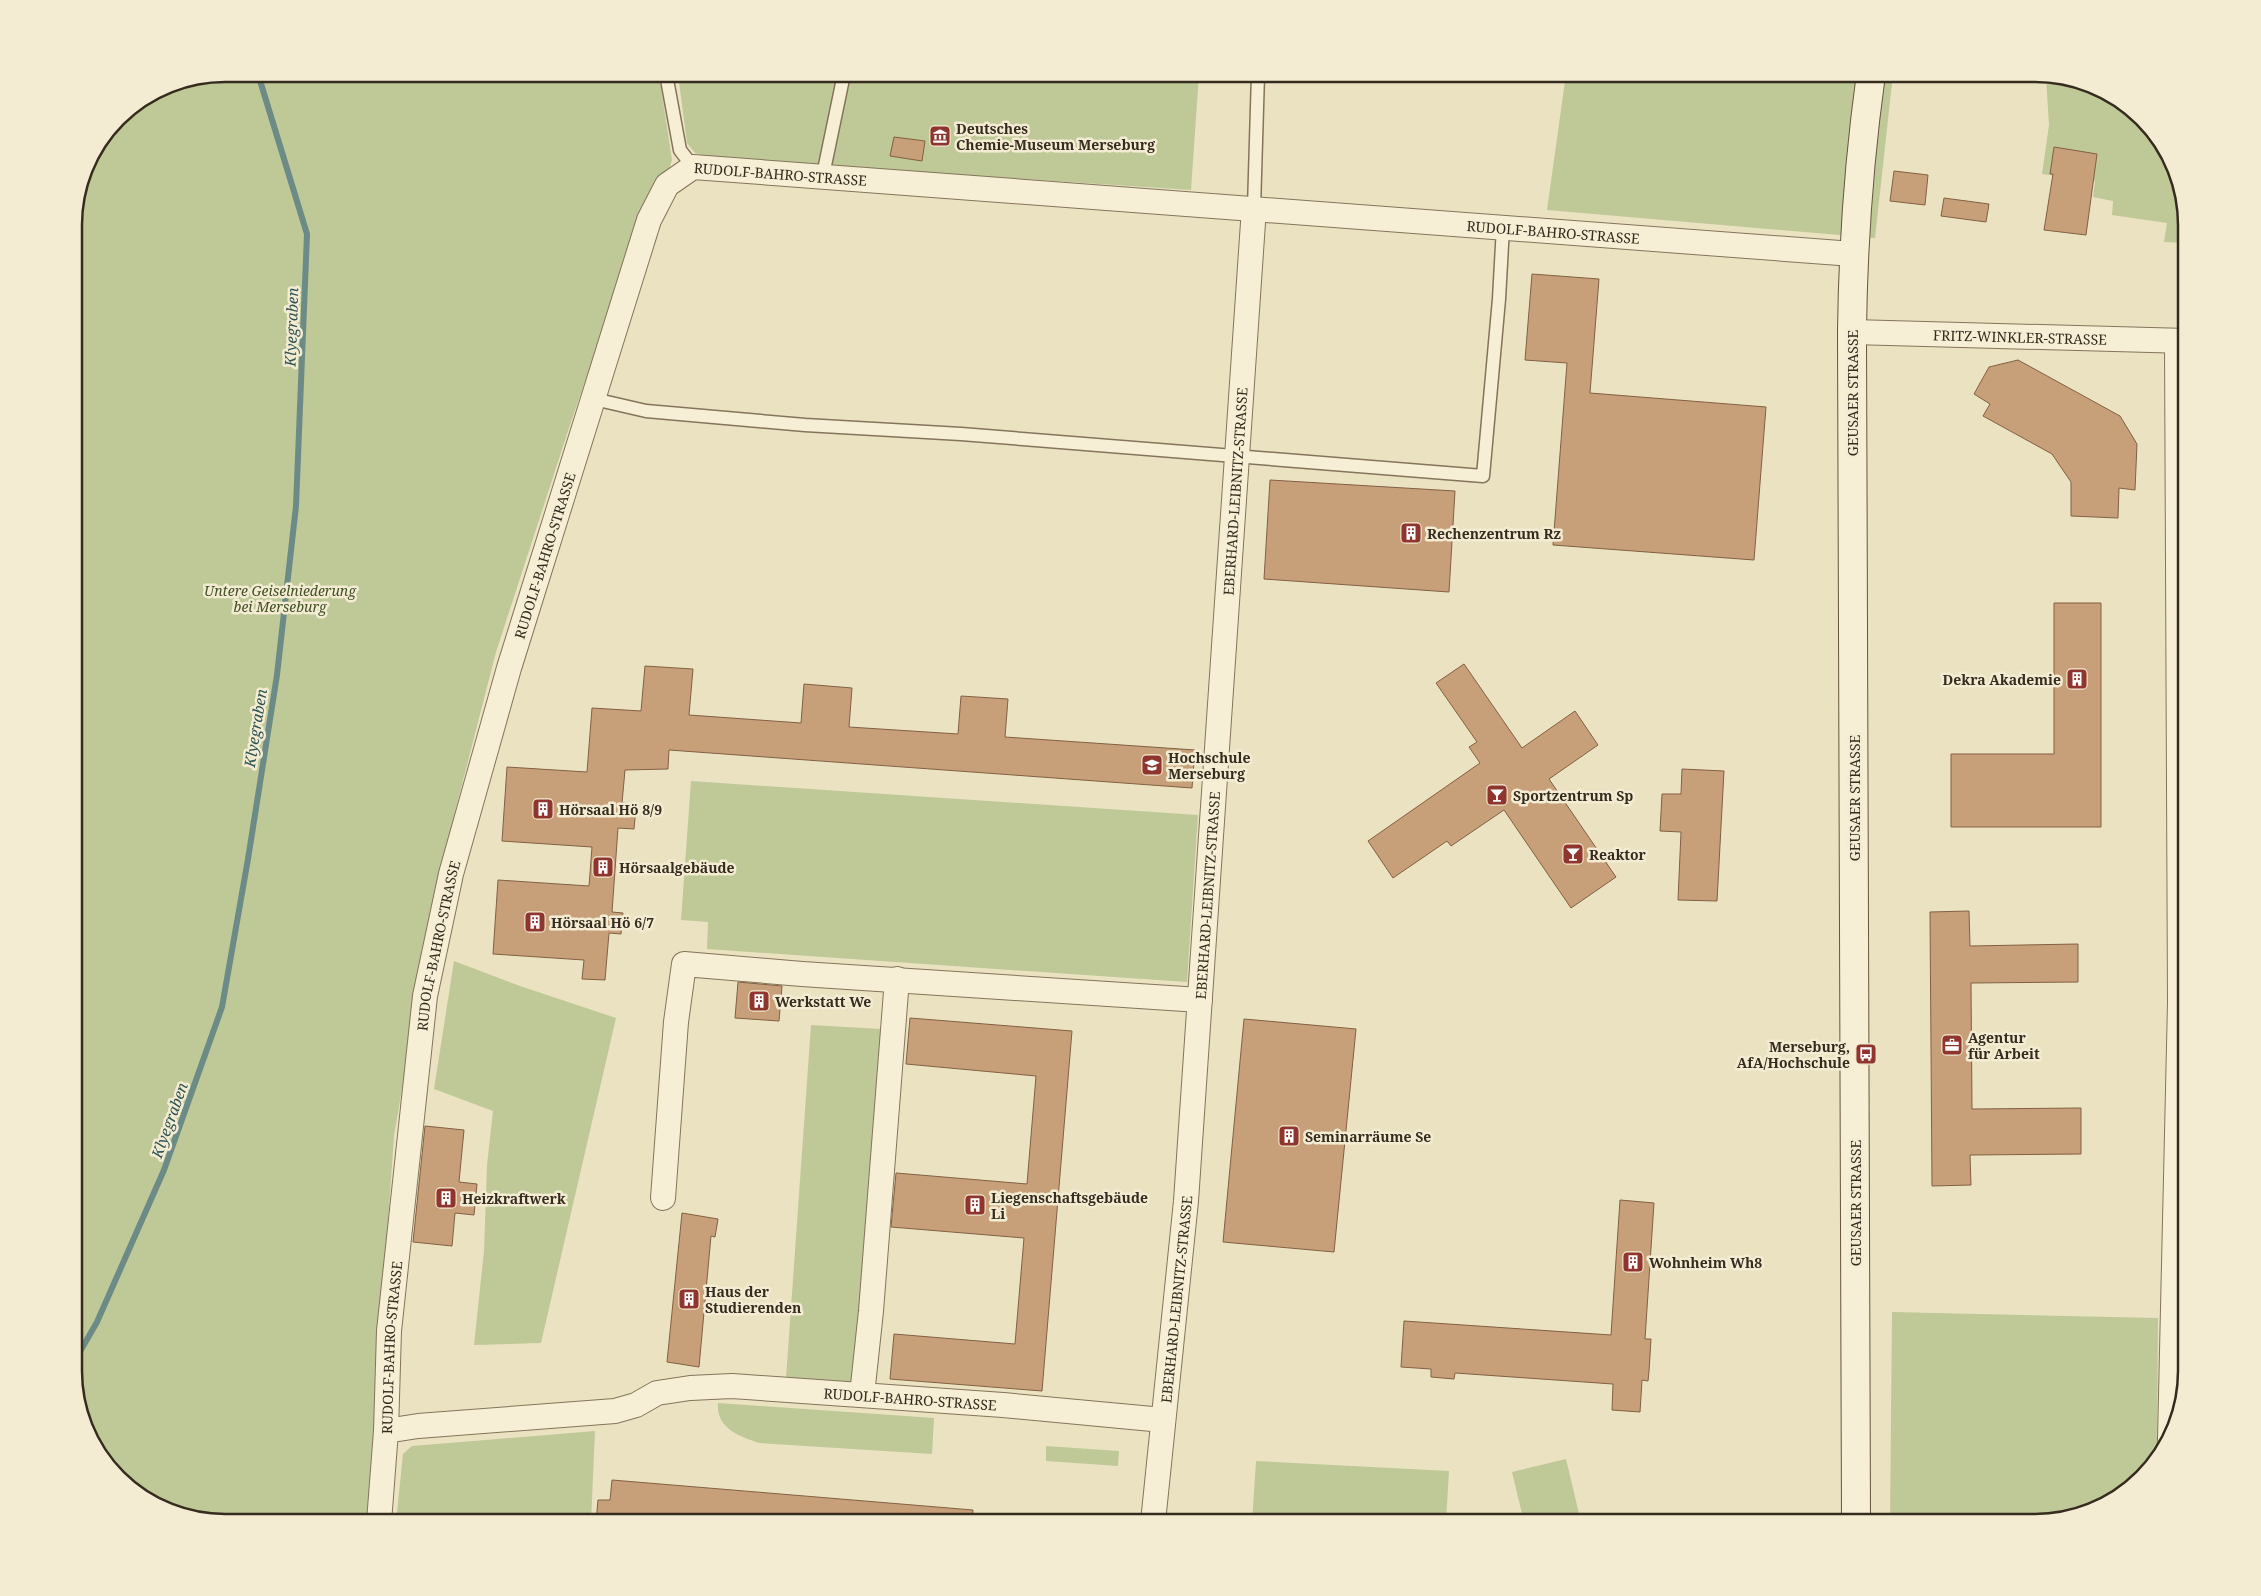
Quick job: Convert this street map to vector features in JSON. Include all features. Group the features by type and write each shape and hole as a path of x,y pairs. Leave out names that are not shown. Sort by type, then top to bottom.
{"street":[{"name":"GEUSAER STRASSE","path":"1856,1514 1852,332 1853,254 1869,82"},
{"name":"RUDOLF-BAHRO-STRASSE","path":"380,1514 386,1431 389,1331 425,996 451,874 509,668 649,220 667,185 693,166 1853,254"},
{"name":"EBERHARD-LEIBNITZ-STRASSE","path":"1154,1514 1186,1201 1254,208"},
{"name":"FRITZ-WINKLER-STRASSE","path":"1852,332 2178,342"},
{"path":"663,1198 676,1022 684,964 802,974 1200,1000"},
{"path":"862,1395 897,979"},
{"path":"2170,1417 2178,1090"},
{"name":"RUDOLF-BAHRO-STRASSE","path":"386,1431 418,1426 615,1411 636,1405 657,1393 690,1388 732,1386 1003,1405 1163,1420"}],"lane":[{"path":"1254,208 1258,82"},
{"path":"668,83 680,150 693,166"},
{"path":"823,175 842,83"},
{"path":"594,399 646,411 702,416 1483,476 1499,299 1503,227"}],"green space":[{"name":"Deutsches Chemie-Museum Merseburg","path":"1198,82 1191,190 715,159 695,153 687,143 679,83"},
{"path":"1565,82 1892,82 1875,238 1547,210"},
{"name":"Untere Geiselniederung bei Merseburg","path":"216,83 660,83 672,160 668,173 641,219 571,422 496,652 438,878 394,1136 368,1514 226,1514 207,1512 189,1509 162,1499 131,1478 107,1450 93,1425 87,1407 83,1380 83,216 87,189 97,162 112,138 124,124 162,97 198,85"},
{"path":"2046,83 2072,87 2099,97 2137,124 2149,138 2168,171 2177,207 2178,243 2164,242 2167,223 2112,215 2113,201 2093,197 2095,181 2042,174 2049,125"},
{"path":"691,781 1198,815 1187,982 707,949 708,922 681,920"},
{"path":"454,961 520,986 616,1018 541,1343 474,1345 484,1251 487,1165 493,1111 434,1089"},
{"path":"811,1025 881,1029 856,1382 786,1378"},
{"path":"1892,1312 2158,1318 2157,1445 2143,1465 2115,1489 2099,1499 2081,1506 2054,1512 2035,1514 1890,1514"},
{"path":"718,1403 934,1418 932,1454 759,1443 730,1430 721,1419 718,1412"},
{"path":"595,1431 591,1514 397,1514 403,1454 412,1446"},
{"path":"1046,1446 1119,1451 1118,1466 1046,1461"},
{"path":"1566,1459 1579,1514 1522,1514 1512,1472"},
{"path":"1256,1461 1449,1471 1446,1514 1253,1514"}],"building":[{"path":"894,137 925,141 922,161 890,156"},
{"path":"2054,147 2097,154 2086,235 2044,230 2053,174 2050,174"},
{"path":"1894,171 1928,175 1925,205 1890,201"},
{"path":"1944,198 1989,204 1986,222 1941,216"},
{"path":"1532,274 1599,279 1590,393 1766,407 1754,560 1553,545 1567,363 1525,360"},
{"path":"2018,360 2120,416 2137,444 2135,490 2119,488 2118,518 2071,516 2071,482 2052,454 1983,416 1990,404 1974,394 1989,367"},
{"name":"Rechenzentrum Rz","path":"1270,480 1455,491 1449,592 1264,579"},
{"name":"Dekra Akademie","path":"2054,603 2101,603 2101,827 1951,827 1951,754 2054,754"},
{"name":"Sportzentrum Sp","path":"1464,664 1522,748 1575,711 1598,745 1549,779 1616,877 1571,908 1504,810 1451,846 1447,841 1393,878 1368,841 1480,763 1469,747 1477,742 1436,683"},
{"path":"645,666 693,669 689,715 801,723 804,684 852,688 849,727 958,734 961,696 1008,699 1005,737 1195,750 1192,788 669,750 668,769 625,770 622,803 635,804 634,829 618,828 612,912 623,913 621,934 609,933 605,980 582,979 584,960 493,954 498,880 589,886 592,847 502,841 507,767 587,772 592,708 641,711"},
{"path":"1682,769 1724,771 1717,901 1678,900 1681,832 1660,831 1662,794 1681,794"},
{"name":"Agentur für Arbeit","path":"1969,911 1970,946 2078,944 2078,982 1971,983 1972,1109 2081,1108 2081,1154 1970,1155 1971,1185 1932,1186 1930,912"},
{"name":"Werkstatt We","path":"738,982 782,986 779,1021 735,1018"},
{"name":"Liegenschaftsgebäude Li","path":"910,1018 1072,1031 1042,1391 890,1379 894,1334 1015,1344 1024,1238 891,1227 896,1173 1027,1184 1036,1076 906,1064"},
{"name":"Seminarräume Se","path":"1244,1019 1356,1029 1334,1252 1223,1242"},
{"name":"Heizkraftwerk","path":"425,1126 464,1130 459,1182 477,1184 474,1215 455,1213 452,1246 413,1242"},
{"name":"Wohnheim Wh8","path":"1620,1200 1654,1203 1645,1339 1651,1339 1649,1371 1648,1381 1642,1380 1640,1412 1612,1410 1613,1384 1455,1373 1454,1379 1431,1377 1431,1369 1401,1367 1404,1321 1611,1335"},
{"name":"Haus der Studierenden","path":"682,1213 718,1219 715,1237 711,1236 699,1367 667,1362"},
{"path":"612,1480 973,1510 973,1514 597,1514 598,1500 610,1500"}],"waterway":[{"name":"Klyegraben","path":"83,1346 97,1322 164,1170 222,1007 277,675 296,506 307,234 261,83"}],"place":[{"name":"Deutsches Chemie-Museum Merseburg","path":"940,136"},
{"name":"Rechenzentrum Rz","path":"1411,533"},
{"name":"Dekra Akademie","path":"2077,679"},
{"name":"Hochschule Merseburg","path":"1152,765"},
{"name":"Sportzentrum Sp","path":"1497,795"},
{"name":"Hörsaal Hö 8/9","path":"543,809"},
{"name":"Reaktor","path":"1573,854"},
{"name":"Hörsaalgebäude","path":"603,867"},
{"name":"Hörsaal Hö 6/7","path":"535,922"},
{"name":"Werkstatt We","path":"759,1001"},
{"name":"Agentur für Arbeit","path":"1952,1045"},
{"name":"Merseburg, AfA/Hochschule","path":"1866,1054"},
{"name":"Seminarräume Se","path":"1289,1136"},
{"name":"Heizkraftwerk","path":"446,1198"},
{"name":"Liegenschaftsgebäude Li","path":"975,1205"},
{"name":"Wohnheim Wh8","path":"1633,1262"},
{"name":"Haus der Studierenden","path":"689,1299"}]}
